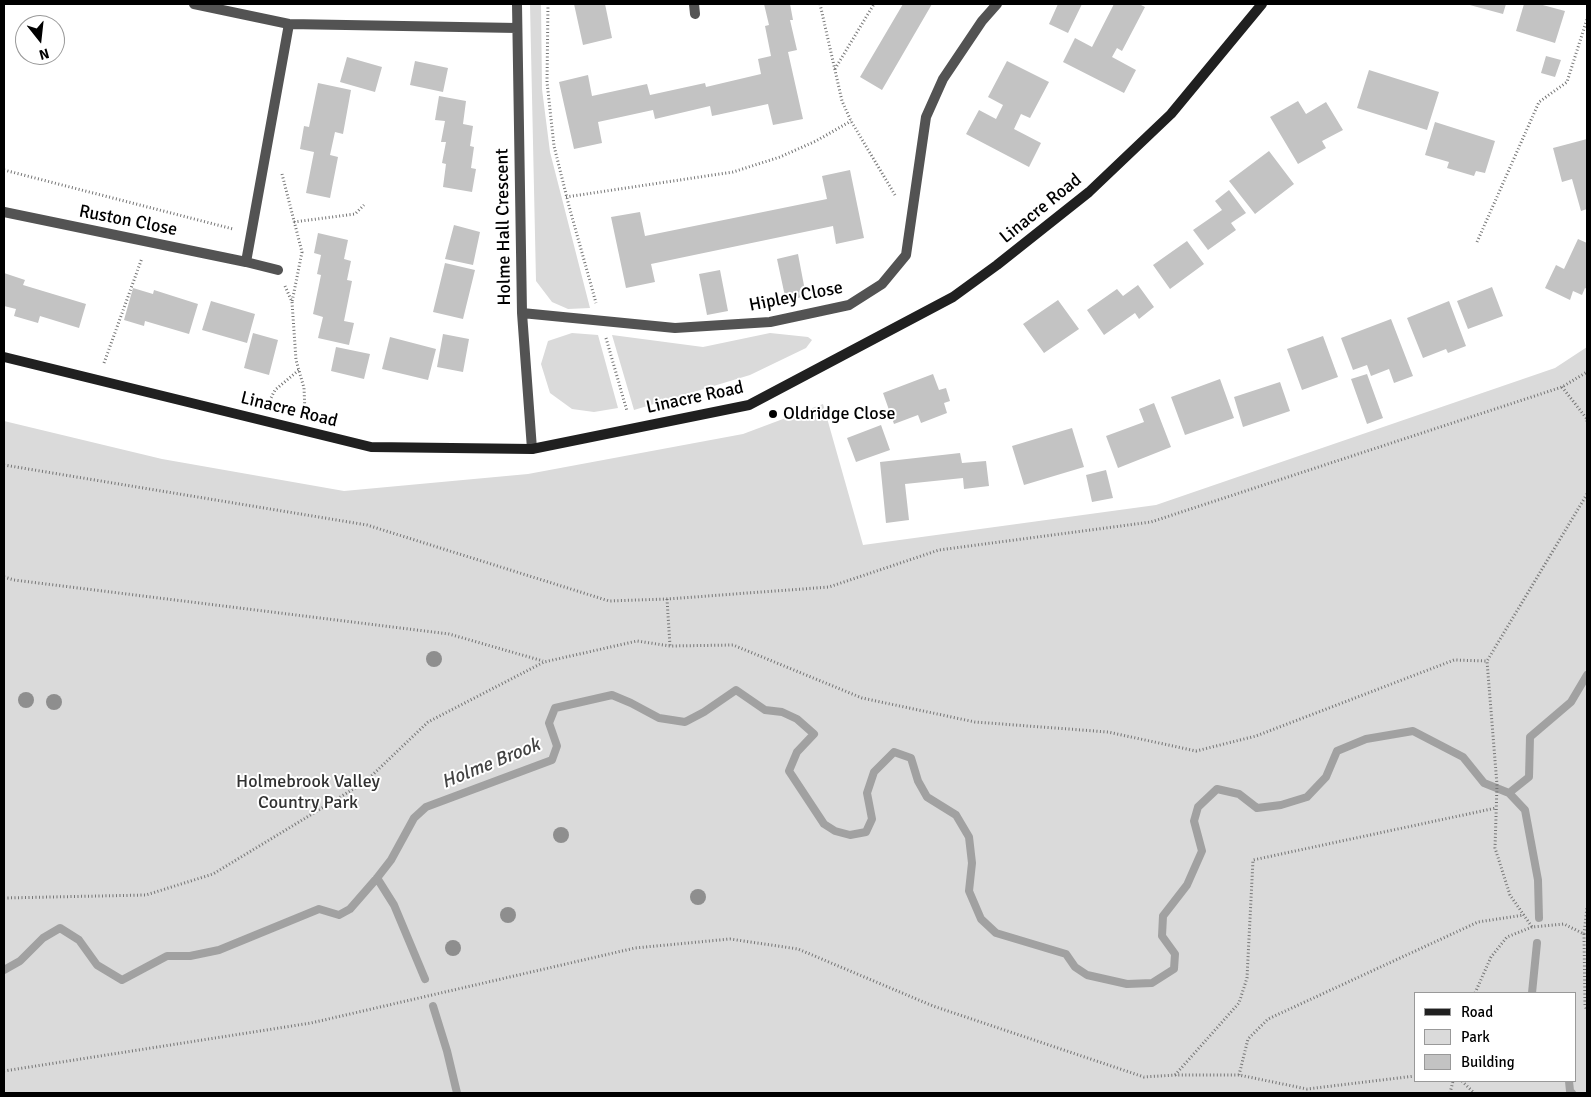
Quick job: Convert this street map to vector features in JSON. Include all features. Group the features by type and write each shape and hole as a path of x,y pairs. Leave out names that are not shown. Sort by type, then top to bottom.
{"street":[{"path":"194,4 289,24 517,28"},
{"name":"Holme Hall Crescent","path":"517,4 522,313 532,449"},
{"name":"Hipley Close","path":"522,313 675,328 770,322 849,305 882,284 906,255 926,117 943,80 982,21 997,4"},
{"name":"Linacre Road","path":"4,357 371,447 532,449 749,405 953,297 997,265 1089,192 1171,114 1262,4"},
{"path":"246,262 289,24"},
{"name":"Ruston Close","path":"4,212 278,270"}],"path":[{"path":"548,4 547,82 554,146 566,197 632,429"},
{"path":"820,4 842,101 851,121 912,221"},
{"path":"834,70 874,4"},
{"path":"1477,242 1539,102 1567,82 1587,19"},
{"path":"566,197 733,172 780,157 816,142 851,121"},
{"path":"280,166 302,252 292,302 296,360 304,388 306,430"},
{"path":"4,170 251,233"},
{"path":"294,222 355,214 364,205"},
{"path":"98,380 148,242"},
{"path":"278,270 292,302"},
{"path":"261,419 275,390 299,370"},
{"path":"4,465 367,525 609,601 667,599 829,587 939,550 1151,522 1562,387 1587,372"},
{"path":"1562,387 1587,422"},
{"path":"1532,927 1510,895 1495,848 1497,785 1487,661 1587,494"},
{"path":"4,577 14,580 449,634 544,662"},
{"path":"667,599 670,646"},
{"path":"4,898 146,895 213,874 365,782 428,722 544,662 637,641 670,646 733,645 862,698 975,722 1108,732 1196,751 1256,736 1454,660 1487,661"},
{"path":"1175,1074 1239,1003 1247,978 1253,860 1496,808"},
{"path":"1587,907 1584,934 1584,1006 1587,1010"},
{"path":"1239,1075 1248,1040 1268,1019 1478,922 1524,915"},
{"path":"1475,992 1491,956 1507,937 1532,927 1564,924 1584,934 1587,939"},
{"path":"4,1070 311,1023 635,948 730,938 798,949 933,1006 1144,1077 1175,1074 1239,1075 1307,1089 1414,1076"},
{"path":"1463,1082 1474,1093"}],"green space":[{"path":"530,4 541,4 542,89 550,152 590,308 568,309 552,302 536,281"},
{"path":"572,333 598,335 618,408 594,412 572,409 550,393 541,364 548,341"},
{"path":"770,333 808,337 812,340 806,348 750,375 634,410 612,335 703,347"},
{"name":"Holmebrook Valley Country Park","path":"1587,347 1587,1093 4,1093 4,421 162,459 344,491 528,474 743,434 823,404 863,545 1156,505 1555,368"}],"building":[{"path":"574,4 605,4 612,38 583,45"},
{"path":"764,4 790,4 793,20 790,20 797,50 788,52 803,119 773,125 768,104 712,116 710,106 655,119 653,110 598,122 602,143 574,149 559,82 588,75 592,96 647,84 650,95 705,83 706,87 761,74 758,59 771,56 765,26 769,25"},
{"path":"903,4 932,4 882,90 860,77"},
{"path":"1058,4 1082,4 1068,33 1049,24"},
{"path":"1114,4 1139,4 1145,7 1122,51 1117,48 1112,57 1136,70 1124,93 1063,62 1075,38 1092,47"},
{"path":"1466,4 1506,4 1503,14"},
{"path":"1524,4 1539,4 1565,11 1555,43 1516,31"},
{"path":"1546,56 1561,60 1555,77 1541,73"},
{"path":"347,57 382,67 375,92 340,82"},
{"path":"415,61 448,68 443,92 410,85"},
{"path":"1007,61 1049,82 1030,118 1021,114 1014,129 1041,143 1029,167 966,134 979,110 996,119 1003,105 988,97"},
{"path":"1369,70 1439,92 1427,130 1357,108"},
{"path":"318,83 351,90 343,134 335,132 330,155 338,157 330,198 306,193 314,152 300,149 304,126 309,127"},
{"path":"439,96 466,101 463,124 473,126 470,146 474,147 471,168 476,169 472,192 443,187 446,164 442,163 446,142 441,142 445,121 435,120"},
{"path":"1298,101 1306,114 1326,102 1343,130 1322,141 1326,148 1298,164 1270,117"},
{"path":"1435,122 1495,141 1485,173 1476,171 1474,176 1447,168 1449,162 1425,155"},
{"path":"1587,139 1587,209 1581,211 1572,179 1562,182 1553,148"},
{"path":"1269,151 1294,184 1255,214 1229,181"},
{"path":"850,170 864,238 836,244 833,226 651,264 655,282 626,288 611,217 640,212 645,236 827,199 822,176"},
{"path":"1229,190 1246,213 1231,223 1236,230 1208,250 1193,230 1222,210 1215,201"},
{"path":"454,225 480,232 473,265 445,259"},
{"path":"318,233 348,240 344,259 351,261 347,280 352,281 344,321 354,323 349,345 318,338 323,317 313,314 321,275 317,274 321,255 314,253"},
{"path":"1578,239 1587,243 1587,289 1585,288 1582,295 1573,291 1570,300 1545,288 1556,265 1564,269"},
{"path":"1187,241 1204,264 1170,289 1153,265"},
{"path":"798,254 806,296 786,301 777,259"},
{"path":"445,263 475,270 463,319 433,312"},
{"path":"720,270 728,311 707,315 699,274"},
{"path":"4,273 25,280 23,285 86,304 79,328 40,316 38,323 14,316 16,309 4,306"},
{"path":"1138,285 1154,307 1139,319 1135,313 1104,335 1087,310 1117,289 1123,296"},
{"path":"1492,287 1503,316 1468,329 1457,301"},
{"path":"133,288 153,294 154,290 198,304 189,334 145,321 144,326 124,320"},
{"path":"1058,300 1079,329 1044,353 1023,324"},
{"path":"211,301 255,314 247,343 202,330"},
{"path":"1449,301 1466,346 1448,353 1446,349 1423,358 1407,318"},
{"path":"1391,319 1413,376 1394,383 1389,369 1371,376 1367,365 1353,370 1341,338"},
{"path":"253,333 278,340 269,375 244,368"},
{"path":"443,334 469,339 463,372 437,367"},
{"path":"1323,336 1338,377 1302,390 1287,349"},
{"path":"390,337 436,349 428,380 382,369"},
{"path":"336,347 370,354 364,379 331,371"},
{"path":"933,374 939,390 946,388 950,401 944,403 947,413 921,423 918,415 894,424 883,393"},
{"path":"1367,374 1383,418 1367,424 1351,379"},
{"path":"1220,379 1234,418 1185,435 1171,397"},
{"path":"1280,382 1290,411 1243,427 1234,397"},
{"path":"1154,403 1171,447 1118,468 1106,436 1144,422 1139,409"},
{"path":"881,425 890,450 856,462 847,438"},
{"path":"1072,428 1084,467 1024,485 1012,446"},
{"path":"960,453 962,463 986,461 989,486 964,489 963,478 905,484 909,520 886,523 880,462"},
{"path":"1106,470 1113,498 1092,502 1086,475"}],"waterway":[{"name":"Holme Brook","path":"4,970 20,961 43,938 60,928 79,940 97,965 122,980 167,956 190,956 219,950 319,909 339,915 350,909 377,878 391,860 414,818 426,807 552,760 557,746 549,723 555,708 612,695 659,718 685,722 704,712 736,690 765,710 782,712 797,719 814,734 797,752 789,771 824,824 835,831 850,835 866,832 872,819 867,793 874,772 894,752 911,758 918,781 927,797 956,815 969,837 972,863 969,891 981,919 996,933 1066,954 1075,967 1087,975 1127,984 1152,983 1174,969 1175,954 1162,936 1163,916 1187,885 1202,851 1194,821 1198,807 1217,789 1239,794 1257,808 1281,805 1307,797 1326,777 1337,751 1366,739 1413,731 1463,757 1484,783 1509,793 1529,777 1530,737 1571,702 1587,675"},
{"path":"1509,793 1525,810 1538,880 1539,918"},
{"path":"377,878 394,905 425,979"},
{"path":"1532,992 1537,943"},
{"path":"433,1006 447,1051 457,1093"},
{"path":"1569,1082 1572,1093"}],"place":[{"name":"Oldridge Close","path":"773,414"}]}
